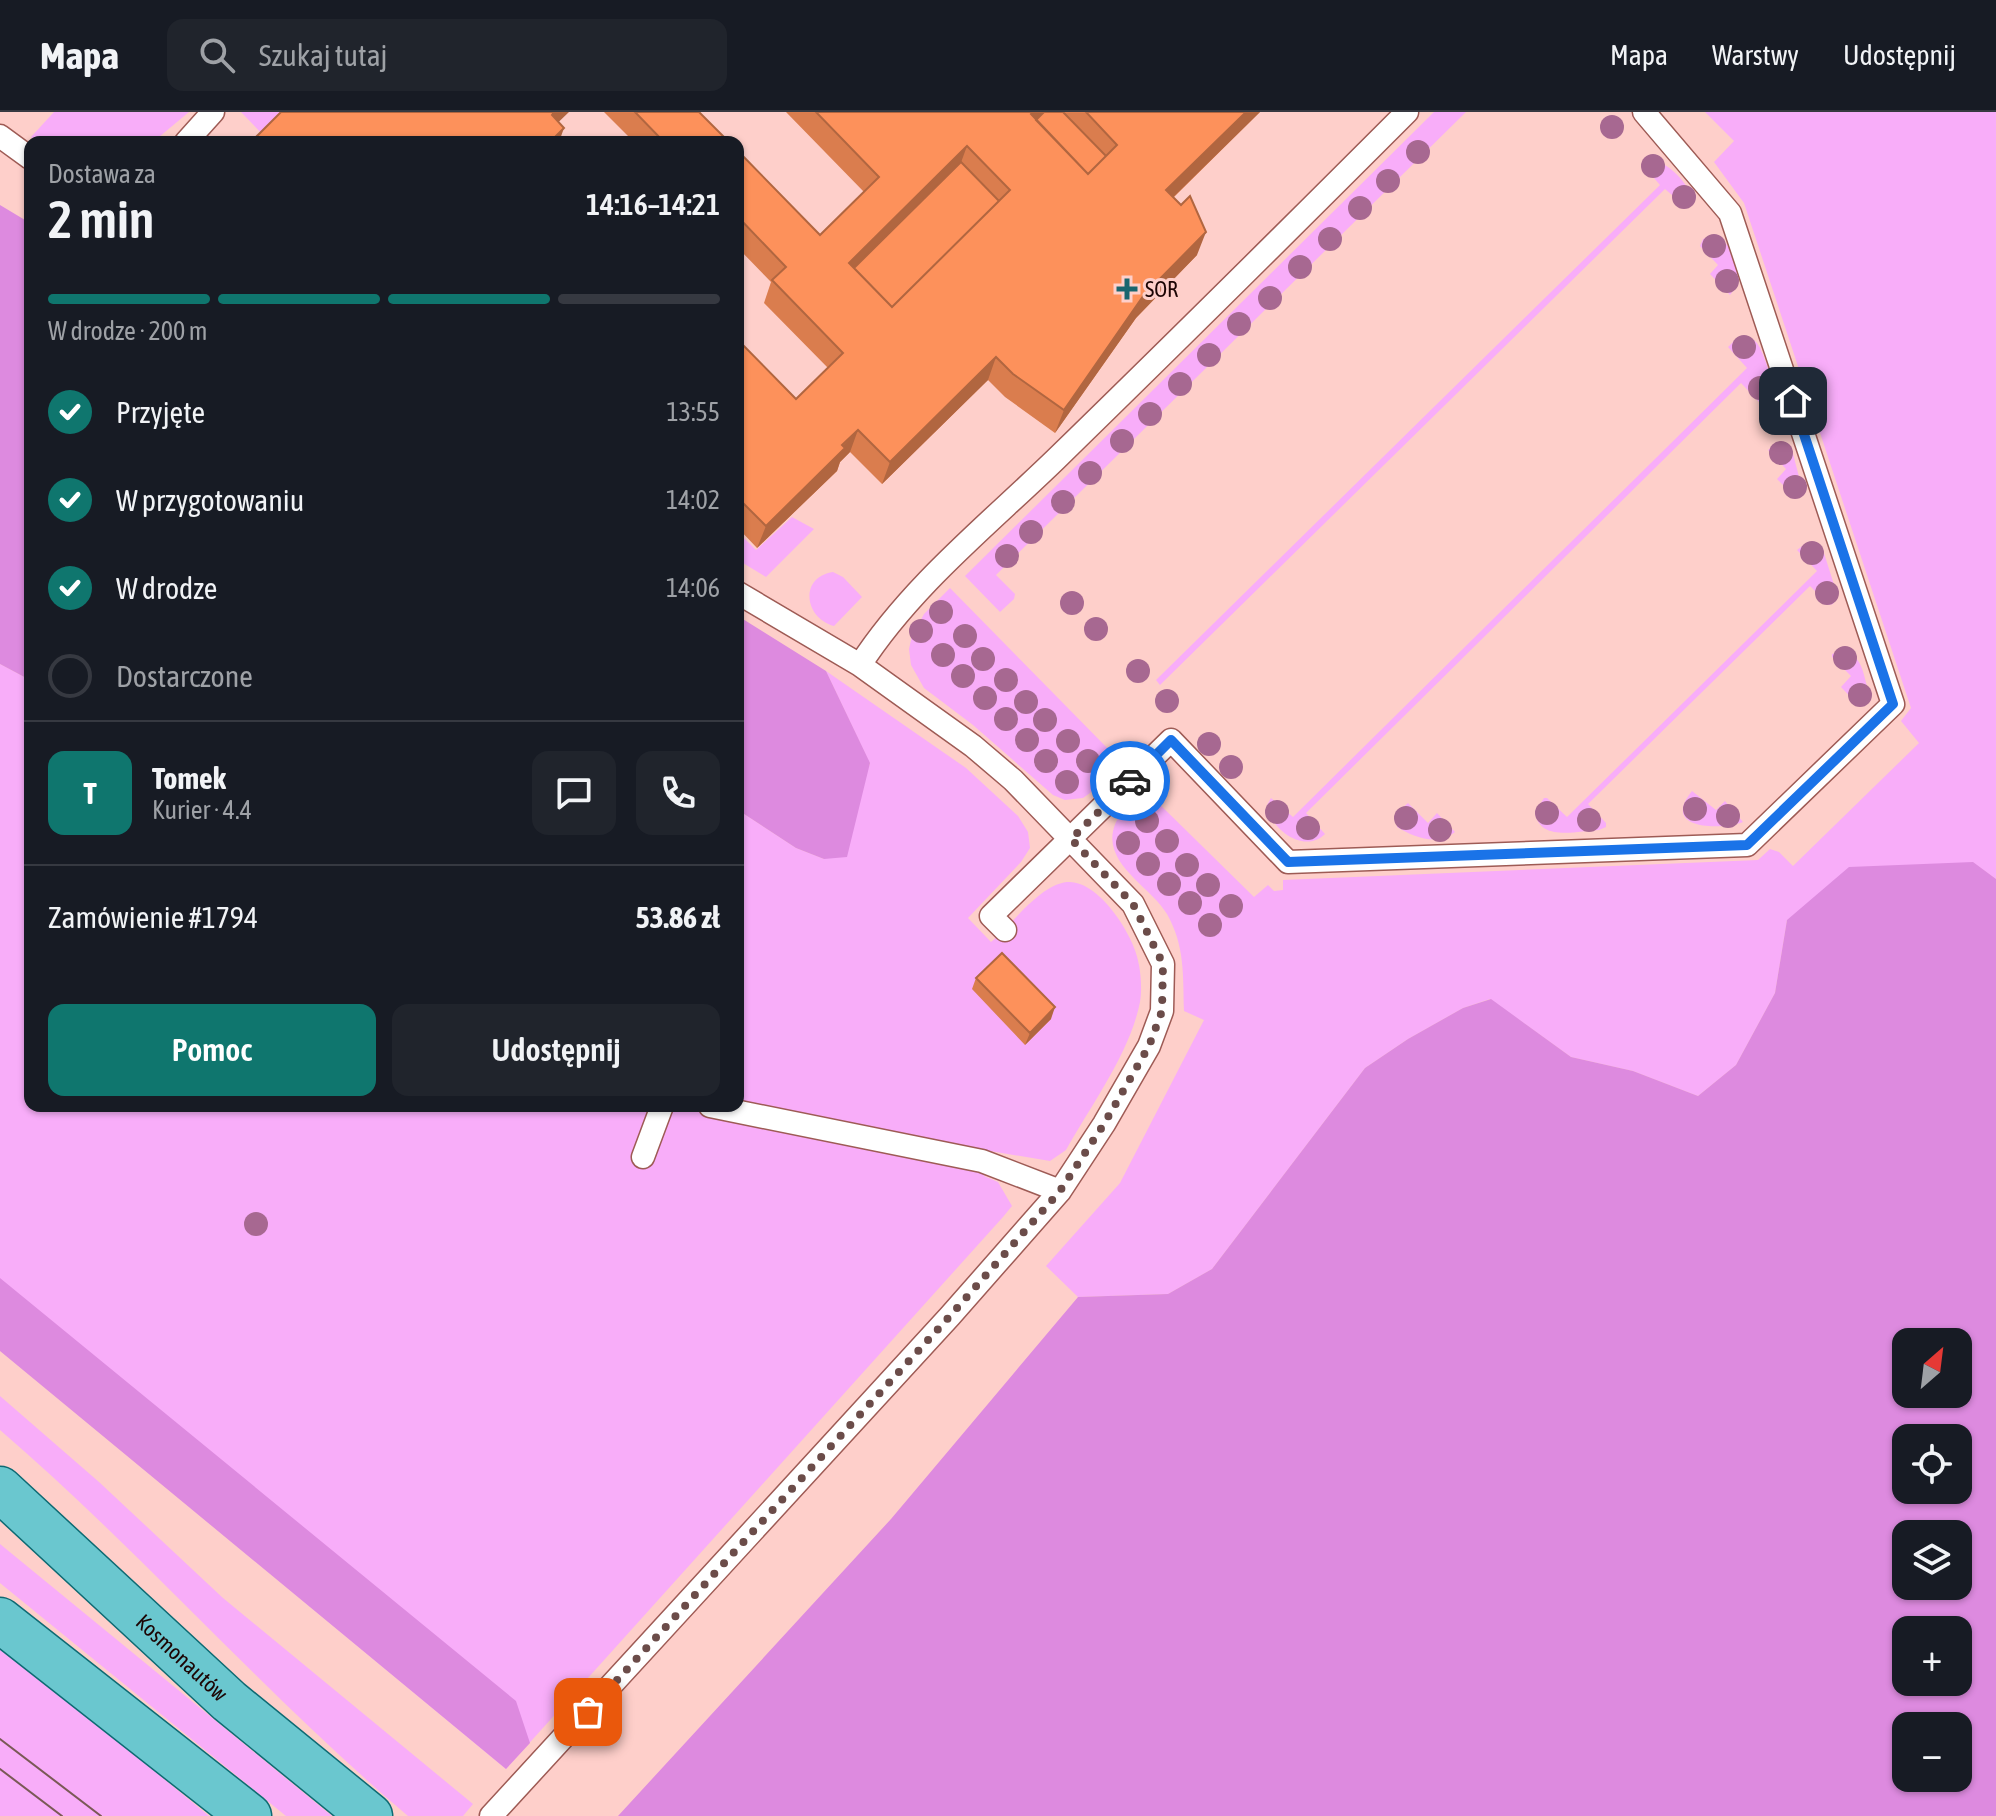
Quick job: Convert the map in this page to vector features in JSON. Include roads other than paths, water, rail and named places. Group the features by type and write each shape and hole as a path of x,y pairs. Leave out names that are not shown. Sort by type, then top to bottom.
{"main road":[{"name":"Kosmonautów","path":"0,1489 229,1701 370,1816"},
{"path":"0,1620 249,1816"}],"lane":[{"path":"191,136 213,112"},
{"path":"860,665 878,637 945,564 1407,112"},
{"path":"1005,930 991,916 1171,740 1288,862 1747,845 1893,704 1730,213 1644,112"},
{"path":"0,136 24,154"},
{"path":"491,1816 950,1316 1060,1191 1104,1124 1149,1046 1162,1011 1163,964 1133,904 995,763 860,665 744,597"},
{"path":"643,1157 660,1112"},
{"path":"740,1112 982,1161 1060,1191"}],"tram line":[{"path":"0,1739 101,1816"},
{"path":"0,1769 62,1816"}],"place":[{"name":"SOR","path":"1127,289"}]}
